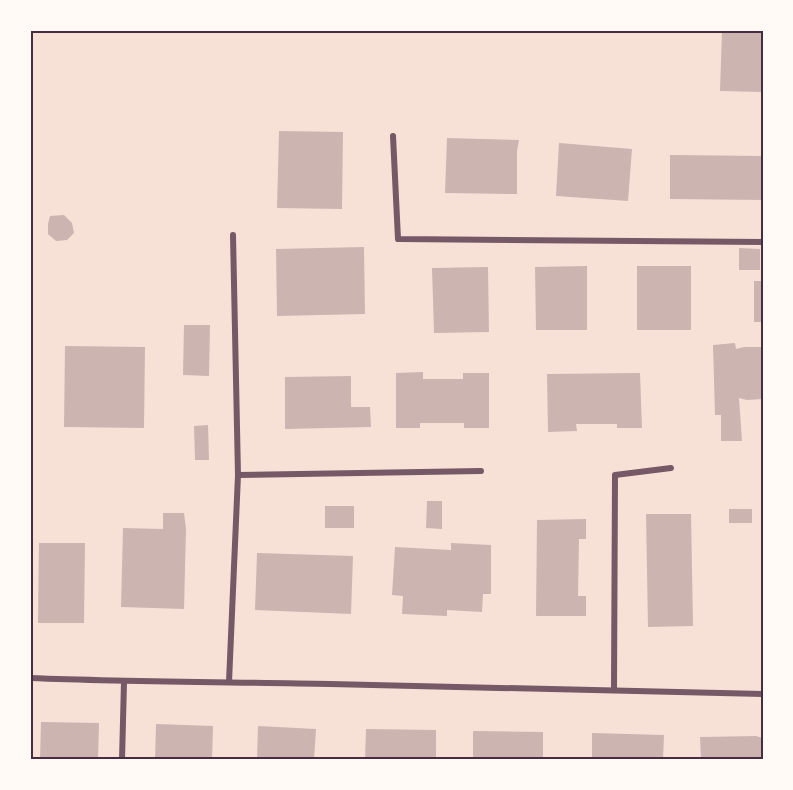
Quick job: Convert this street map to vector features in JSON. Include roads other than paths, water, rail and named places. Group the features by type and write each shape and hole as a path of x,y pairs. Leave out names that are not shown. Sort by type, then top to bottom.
{"street":[{"path":"393,136 399,239 763,242"},
{"path":"229,682 238,475 232,235"},
{"path":"614,690 615,475 671,468"},
{"path":"238,475 482,471"},
{"path":"30,678 124,682 229,682 763,694"},
{"path":"122,760 124,682"}]}
